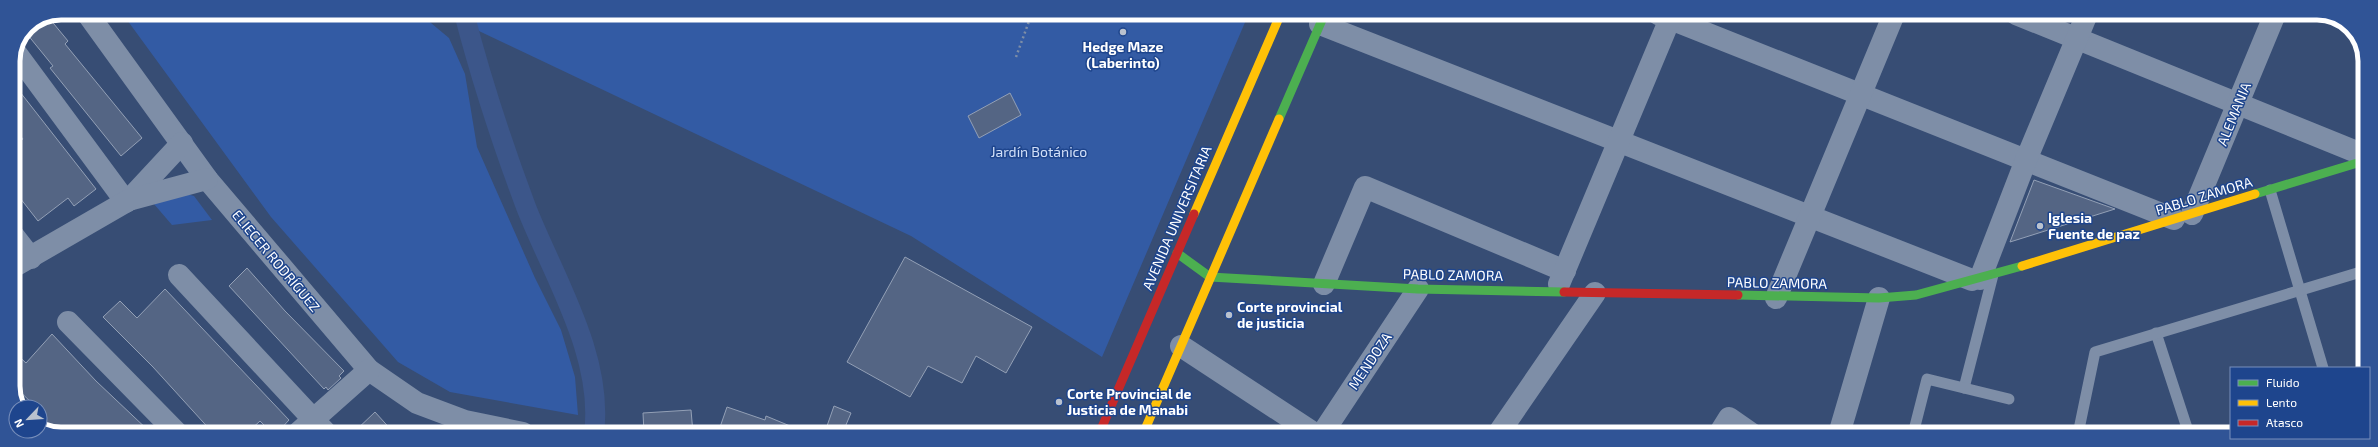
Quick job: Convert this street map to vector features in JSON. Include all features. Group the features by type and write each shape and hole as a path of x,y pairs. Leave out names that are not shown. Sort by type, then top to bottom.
{"street":[{"name":"ELIECER RODRÍGUEZ","path":"92,20 208,180 369,370 417,403 465,421 494,427"},
{"name":"AVENIDA UNIVERSITARIA","path":"1101,427 1278,20"},
{"path":"1146,427 1322,20"},
{"path":"1324,20 1619,142 1810,217 1981,278 2026,160 2084,20"},
{"path":"1556,291 1619,142 1665,20"},
{"path":"1679,20 2026,160 2183,217"},
{"path":"1776,298 1891,20"},
{"path":"2031,20 2358,153"},
{"name":"ALEMANIA","path":"2183,217 2238,104 2273,20"},
{"path":"20,60 127,201"},
{"path":"127,201 182,143"},
{"name":"PABLO ZAMORA","path":"1210,277 1418,288 1776,298 1879,298 1916,295 1981,278 2358,163"},
{"path":"22,262 127,201 208,180"},
{"path":"1324,284 1365,187 1565,271"},
{"path":"1177,253 1210,277"},
{"path":"179,275 311,427"},
{"name":"MENDOZA","path":"1327,427 1418,288"},
{"path":"1503,427 1594,292"},
{"path":"1841,427 1879,298"},
{"path":"68,322 171,427"},
{"path":"1181,346 1304,427"},
{"path":"313,427 369,370"},
{"path":"1723,427 1729,418 1742,427"}],"lane":[{"path":"2270,190 2323,367"},
{"path":"2079,427 2095,352 2358,273"},
{"path":"1964,388 1981,278"},
{"path":"2156,334 2187,427"},
{"path":"1915,427 1927,379 2009,399"}],"path":[{"path":"1016,57 1029,20"}],"green space":[{"path":"127,20 427,20 449,38 465,74 477,147 535,278 561,330 575,377 578,415 450,392 398,362 271,217"},
{"name":"Jardín Botánico","path":"456,20 1246,20 1102,357 911,236"},
{"path":"183,193 194,196 212,220 172,225 154,204"}],"building":[{"path":"52,21 68,41 65,44 142,138 121,156 50,68 53,66 29,36 38,27"},
{"path":"20,92 96,189 74,206 68,198 38,221 20,198 20,141 23,139 20,135"},
{"path":"1010,93 1021,115 979,138 968,116"},
{"name":"Iglesia Fuente de paz","path":"2034,180 2115,209 2010,242"},
{"path":"905,257 1032,327 1006,373 976,356 962,383 928,366 910,397 847,362"},
{"path":"247,268 285,311 344,371 339,376 341,378 328,390 326,387 324,389 229,286"},
{"path":"165,289 289,420 283,427 266,427 260,421 254,427 208,427 153,367 103,317 120,301 137,318"},
{"path":"52,334 96,381 145,427 55,427 49,425 48,399 28,399 20,392 20,357 26,363"},
{"path":"834,406 851,413 845,427 827,426"},
{"path":"727,407 765,420 766,416 793,427 720,427"},
{"path":"691,410 692,427 644,427 643,413"},
{"path":"375,412 389,427 359,427"}],"waterway":[{"path":"466,20 500,135 517,183 574,317 584,346 591,375 595,404 594,427"}],"traffic: fast":[{"path":"1279,119 1322,20"},
{"path":"2255,194 2358,163"},
{"path":"1177,253 1210,277 1418,289 1564,292"},
{"path":"1738,295 1879,298 1916,295 2022,266"}],"traffic: slow":[{"path":"1194,214 1278,20"},
{"path":"1146,427 1279,119"},
{"path":"2022,266 2255,194"}],"traffic: jam":[{"path":"1102,427 1194,214"},
{"path":"1564,292 1738,295"}],"place":[{"name":"Hedge Maze (Laberinto)","path":"1123,32"},
{"name":"Iglesia Fuente de paz","path":"2040,226"},
{"name":"Corte provincial de justicia","path":"1229,315"},
{"name":"Corte Provincial de Justicia de Manabi","path":"1059,402"}]}
